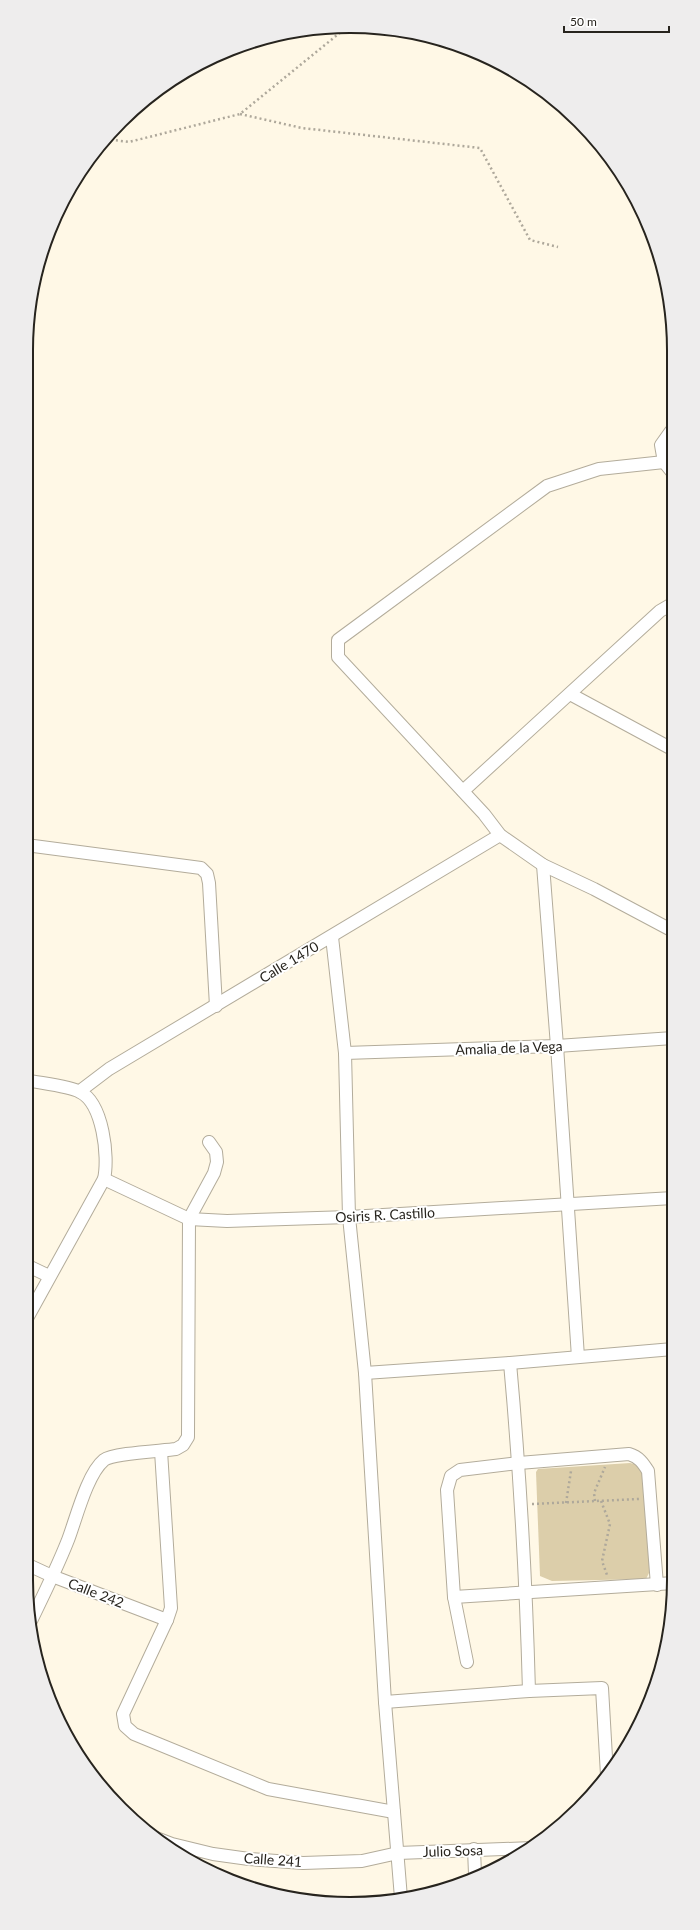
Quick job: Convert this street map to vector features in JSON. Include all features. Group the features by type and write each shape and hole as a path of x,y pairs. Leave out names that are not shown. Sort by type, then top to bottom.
{"street":[{"path":"667,437 661,445 667,464"},
{"path":"667,467 599,469 547,486 338,640 338,657 463,791 500,835 543,865 594,889 667,928"},
{"path":"463,791 660,611 667,607"},
{"path":"570,694 667,746"},
{"name":"Calle 1470","path":"80,1091 109,1069 332,937 368,912 500,835"},
{"path":"33,846 201,868 207,874 209,883 216,1006"},
{"path":"543,865 578,1357"},
{"path":"332,937 344,1053 350,1217 365,1373 385,1702 401,1893"},
{"name":"Amalia de la Vega","path":"344,1053 557,1046 667,1038"},
{"path":"33,1081 80,1091 88,1097 103,1132 107,1153 107,1166 104,1179 33,1307"},
{"path":"35,1612 68,1542 87,1488 96,1470 105,1460 115,1456 176,1449 184,1445 188,1437 189,1219 214,1173 217,1162 216,1152 210,1142"},
{"name":"Osiris R. Castillo","path":"104,1179 189,1219 227,1220 350,1217 567,1206 667,1198"},
{"path":"33,1268 49,1276"},
{"path":"365,1373 510,1363 667,1350"},
{"path":"510,1363 519,1463 527,1594 529,1691"},
{"path":"161,1451 171,1608 167,1620 123,1714 125,1726 134,1734 268,1789 394,1812"},
{"path":"467,1662 454,1597 447,1490 451,1476 460,1470 519,1463 629,1454 643,1462 648,1471 657,1584"},
{"name":"Calle 242","path":"33,1567 167,1620"},
{"path":"454,1597 527,1594 667,1583"},
{"path":"385,1702 529,1691 602,1688 606,1766"},
{"name":"Calle 241","path":"180,1848 214,1854 303,1863 362,1861 398,1853"},
{"name":"Julio Sosa","path":"398,1853 519,1848"},
{"path":"474,1849 475,1871"}],"path":[{"path":"113,140 129,142 240,114 340,33"},
{"path":"240,114 302,128 480,148 530,240 558,247"},
{"path":"595,1501 594,1493 610,1456"},
{"path":"566,1502 572,1459"},
{"path":"521,1505 651,1498"},
{"path":"601,1501 610,1524 602,1561 612,1588"}],"shaded area":[{"path":"630,1463 638,1465 645,1474 651,1569 646,1579 552,1581 540,1576 536,1472 538,1469"}]}
